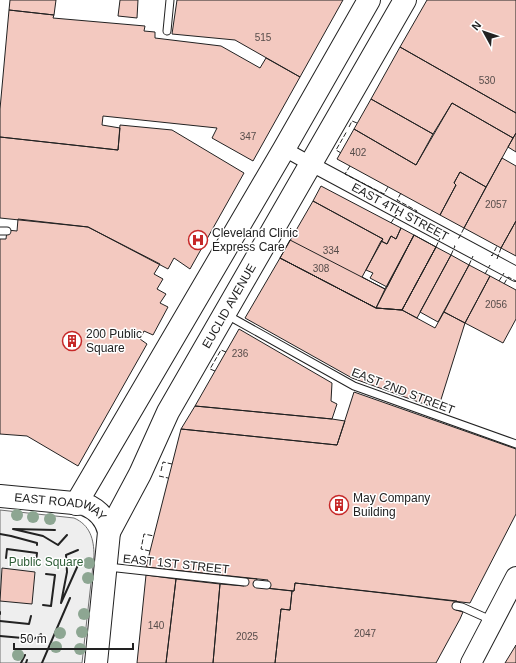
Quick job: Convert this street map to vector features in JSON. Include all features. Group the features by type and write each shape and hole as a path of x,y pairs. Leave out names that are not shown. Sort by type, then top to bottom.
{"main road":[{"path":"76,504 369,0"},
{"name":"EUCLID AVENUE","path":"109,532 140,474 168,412 405,0"},
{"name":"EAST ROADWAY","path":"0,496 84,504 96,510 105,521 109,532"},
{"path":"96,663 109,532"}],"street":[{"name":"EAST 4TH STREET","path":"284,148 516,274"},
{"path":"471,663 516,577"}],"lane":[{"path":"167,31 170,0"},
{"name":"EAST 2ND STREET","path":"225,314 354,386 516,444"},
{"name":"EAST 1ST STREET","path":"105,567 245,582"},
{"path":"256,584 267,585"},
{"path":"456,606 462,607 493,621"}],"green space":[{"name":"Public Square","path":"0,510 74,518 84,524 90,533 94,556 82,663 0,663"}],"building":[{"path":"10,0 56,0 54,15 9,10"},
{"path":"120,0 138,0 137,18 118,16"},
{"path":"177,0 343,0 300,77 235,40 172,34"},
{"path":"427,0 516,0 516,113 400,47"},
{"path":"9,10 54,15 53,18 145,26 144,31 155,32 155,38 221,46 260,68 266,58 300,77 253,161 212,138 217,128 103,116 102,125 120,128 118,150 0,137 0,109"},
{"path":"400,47 516,113 516,133 513,138 452,103 433,134 371,99"},
{"path":"371,99 433,134 416,165 354,129"},
{"path":"452,103 513,138 486,187 460,172 454,183 456,185 440,215 337,159 354,129 416,165"},
{"path":"120,125 172,130 244,173 190,269 174,258 168,269 88,227 0,218 0,137 118,150"},
{"path":"516,133 516,152 508,147"},
{"path":"502,158 516,166 516,221 501,248 464,228"},
{"path":"460,172 486,187 464,228 440,215 456,185 454,183"},
{"path":"321,186 401,228 396,239 391,236 387,244 381,241 383,239 313,201"},
{"path":"313,201 383,239 362,277 385,289 376,308 280,258"},
{"name":"200 Public Square","path":"18,219 88,227 160,264 154,274 163,279 157,289 166,294 160,303 168,307 153,335 144,331 140,339 147,344 78,466 27,436 0,434 0,239 6,239 7,230 17,231"},
{"path":"516,221 516,256 501,248"},
{"path":"401,228 414,235 387,287 370,278 373,273 366,270 381,241 387,244 391,236 396,239"},
{"path":"414,235 436,247 402,310 376,308"},
{"path":"414,235 436,247 402,310 376,308 280,258 290,240 385,289"},
{"path":"436,247 451,255 417,318 402,310"},
{"path":"451,255 469,265 438,322 420,312"},
{"path":"280,258 376,308 402,310 435,328 444,312 465,323 438,409 352,378 245,318"},
{"path":"469,265 490,276 465,323 444,312"},
{"path":"490,276 516,290 516,319 503,343 465,323"},
{"path":"239,329 332,383 331,401 337,404 332,419 195,406"},
{"name":"May Company Building","path":"354,392 516,449 516,514 470,603 295,583 294,591 266,588 268,580 146,567 181,429 337,445"},
{"path":"195,406 345,421 337,445 181,429"},
{"path":"2,568 35,572 32,604 0,601"},
{"path":"146,575 176,579 166,663 137,663"},
{"path":"245,578 257,579 256,587 292,591 290,610 281,609 275,663 213,663 220,584 244,586"},
{"path":"176,579 220,584 213,663 166,663"},
{"path":"295,583 457,601 456,610 463,612 436,663 275,663 281,609 290,610 292,591 294,591"},
{"path":"516,645 516,663 505,663"}],"fence":[{"path":"349,127 352,121 357,123"},
{"path":"341,153 336,150 347,131"},
{"path":"350,166 345,174 384,194 388,187"},
{"path":"401,193 397,200 417,211 415,214"},
{"path":"391,223 396,215 397,216"},
{"path":"458,238 464,228"},
{"path":"436,247 440,238"},
{"path":"451,255 454,246"},
{"path":"491,255 492,256 497,246"},
{"path":"497,259 501,248"},
{"path":"469,265 473,256"},
{"path":"485,274 490,265"},
{"path":"499,281 504,273"},
{"path":"504,284 508,277 516,281"},
{"path":"215,371 210,369 221,350 226,352"},
{"path":"161,471 163,462 172,464"},
{"path":"159,476 168,478"},
{"path":"150,551 141,549 144,534 154,536"}],"wall":[{"path":"55,530 13,529 43,536 58,545 67,535"},
{"path":"0,534 37,543 37,545"},
{"path":"6,558 7,549 37,553 36,562"},
{"path":"78,550 66,555 67,572 61,603 78,565"},
{"path":"43,605 51,606 55,575 46,574"},
{"path":"42,663 70,598"},
{"path":"0,621 29,624 31,616"},
{"path":"0,636 34,639 41,634"},
{"path":"21,663 25,655"}],"place":[{"name":"Cleveland Clinic Express Care","path":"198,240"},
{"name":"200 Public Square","path":"72,341"},
{"name":"May Company Building","path":"339,505"}]}
